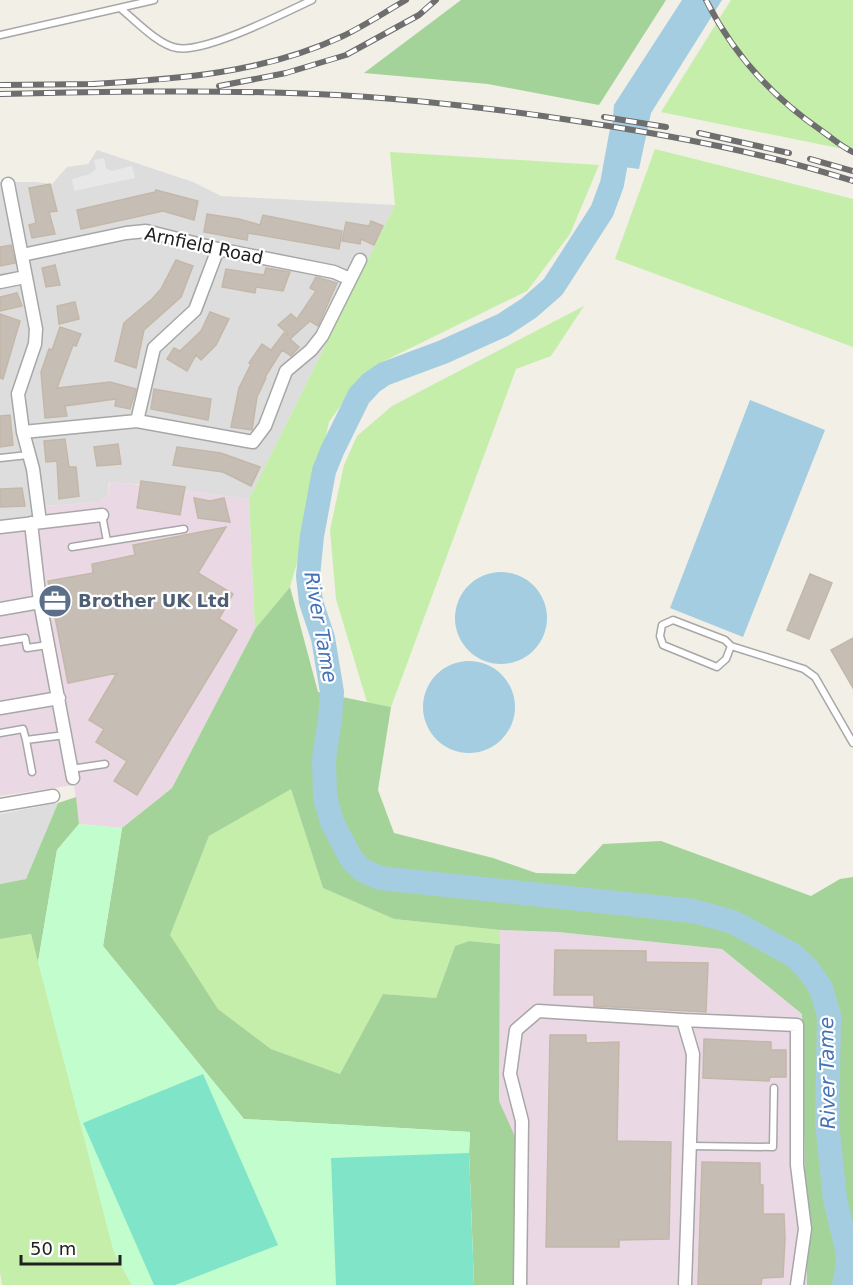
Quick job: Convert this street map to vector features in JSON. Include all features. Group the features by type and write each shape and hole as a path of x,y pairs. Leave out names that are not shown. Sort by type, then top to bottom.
{"street":[{"path":"8,184 36,328 35,344 18,394 23,432 33,469 40,602 72,773"},
{"name":"Arnfield Road","path":"22,255 126,233 146,231 218,249 334,272 350,279"},
{"path":"137,421 154,348 195,310 218,249"},
{"path":"23,432 137,421 253,442 265,426 285,371 311,350 322,336 360,260"},
{"path":"0,282 25,277"},
{"path":"0,527 102,514"},
{"path":"0,609 40,602"},
{"path":"0,708 59,698"},
{"path":"0,805 53,796"},
{"path":"520,1285 522,1121 510,1074 516,1030 538,1011 796,1025 797,1164 805,1229 797,1285"},
{"path":"682,1020 693,1054 685,1285"}],"lane":[{"path":"0,35 154,0"},
{"path":"120,8 149,33 177,48 197,46 227,38 312,0"},
{"path":"0,458 28,455"},
{"path":"102,514 107,541"},
{"path":"72,547 184,529"},
{"path":"731,646 726,659 717,667 663,645 660,636 662,625 674,620 725,640 731,646 804,669 815,677 850,732 853,743"},
{"path":"0,642 25,638 27,648 48,645"},
{"path":"0,733 23,729 32,772"},
{"path":"26,740 65,735"},
{"path":"72,773 105,764"},
{"path":"690,1146 773,1148 774,1088"}],"shaded area":[{"path":"97,150 193,182 221,196 395,205 249,499 185,491 185,488 109,482 108,495 100,502 45,506 48,529 0,535 0,182 52,184 67,167 88,164"},
{"path":"104,158 106,168 111,171 132,166 135,178 74,191 72,179 90,174 96,169 94,160"},
{"path":"141,481 185,488 185,491 249,499 255,629 172,788 122,828 79,824 74,785 0,796 0,535 47,529 45,506 100,502 108,495 110,482 140,485"},
{"path":"58,803 26,879 0,884 0,814"},
{"path":"500,930 558,932 722,949 802,1014 807,1285 517,1285 499,1101"}],"green space":[{"path":"461,0 666,0 599,105 488,84 364,73"},
{"path":"731,0 853,0 853,151 661,112"},
{"path":"655,149 853,199 853,347 615,259"},
{"path":"390,152 599,165 570,234 527,291 384,361 360,378 329,422 301,549 290,587 255,629 249,499 395,205"},
{"path":"584,306 551,356 516,369 391,707 367,702 336,599 330,530 344,465 357,436 392,406"},
{"path":"290,587 318,692 391,707 378,790 394,833 493,858 536,873 575,874 603,844 661,841 811,896 840,879 853,877 853,1285 807,1285 802,1014 722,949 558,932 500,930 394,919 323,888 291,789 209,836 170,935 218,1009 271,1049 340,1074 383,994 436,998 455,946 469,941 500,944 499,1101 516,1139 516,1285 474,1285 470,1132 244,1119 103,946 122,828 172,788 255,629"},
{"path":"291,788 323,888 394,919 500,930 500,944 469,941 455,946 436,998 383,994 340,1074 271,1049 218,1009 169,935 209,836"},
{"path":"76,797 79,824 57,850 38,962 31,934 0,939 0,884 26,879 58,803"},
{"path":"79,824 122,828 103,946 244,1119 470,1132 474,1285 132,1285 114,1252 38,962 57,850"},
{"path":"31,934 114,1252 132,1285 2,1285 0,1272 0,939"},
{"path":"203,1074 278,1245 175,1285 154,1285 83,1123"},
{"path":"469,1153 474,1285 336,1285 331,1158"}],"water":[{"path":"682,0 722,0 651,113 639,169 609,165 614,105"},
{"path":"750,400 825,430 743,637 670,608"},
{"path":"501,572 519,575 534,585 544,600 547,618 544,636 534,651 519,661 501,664 483,661 468,651 458,636 455,618 458,600 468,585 483,575"},
{"path":"469,661 487,664 502,674 512,689 515,707 512,725 502,740 487,750 469,753 451,750 436,740 426,725 423,707 426,689 436,674 451,664"}],"building":[{"path":"50,184 57,211 49,212 55,234 32,238 29,225 36,223 29,188"},
{"path":"156,190 198,201 194,220 163,211 81,229 77,210"},
{"path":"207,214 260,225 263,215 342,231 339,249 248,233 247,240 204,232"},
{"path":"371,221 383,226 374,245 361,239 360,244 342,241 346,222 369,226"},
{"path":"11,245 15,263 0,266 0,247"},
{"path":"176,260 193,266 181,297 144,330 136,368 115,361 124,323 161,289"},
{"path":"55,265 60,285 46,287 42,268"},
{"path":"266,268 290,272 283,291 256,287 255,293 222,287 226,269 264,275"},
{"path":"316,277 337,283 318,326 310,321 290,339 299,347 291,356 282,350 265,377 257,397 252,430 231,427 239,388 251,364 249,363 262,344 271,350 284,333 288,334 278,325 291,314 297,319 316,291 310,288"},
{"path":"17,293 22,306 0,311 0,297"},
{"path":"75,302 79,319 59,324 57,306"},
{"path":"210,312 229,319 216,345 201,360 196,355 187,371 167,359 174,348 180,351 201,331"},
{"path":"0,314 20,321 3,379 0,378"},
{"path":"60,327 81,334 76,346 73,345 57,388 110,382 136,389 130,409 115,406 116,399 65,406 67,416 45,418 41,372"},
{"path":"154,389 211,399 208,420 151,409"},
{"path":"10,415 13,445 0,447 0,416"},
{"path":"65,439 69,467 76,467 79,496 59,499 57,461 46,462 44,441"},
{"path":"118,444 121,464 97,466 94,447"},
{"path":"177,447 221,453 260,467 251,486 223,472 173,465"},
{"path":"141,481 185,487 180,515 137,508"},
{"path":"22,488 25,506 0,507 0,489"},
{"path":"194,498 210,501 224,498 230,522 198,518"},
{"path":"226,527 198,573 233,594 219,619 237,630 137,795 114,781 127,761 96,742 104,729 89,720 117,673 68,683 48,581 93,573 92,564 135,555 133,545"},
{"path":"810,574 832,583 809,639 787,630"},
{"path":"853,638 853,688 831,650"},
{"path":"555,950 646,951 646,962 708,963 706,1012 594,1006 594,995 554,995"},
{"path":"550,1035 586,1035 586,1043 619,1042 617,1141 671,1142 669,1239 619,1240 619,1247 546,1247"},
{"path":"704,1039 771,1042 771,1050 786,1050 786,1077 770,1077 769,1081 703,1078"},
{"path":"702,1162 760,1163 763,1214 784,1214 783,1277 762,1278 761,1285 698,1285"}],"waterway":[{"name":"River Tame","path":"621,135 612,184 602,211 553,287 529,308 503,325 443,352 384,374 371,383 359,396 332,451 324,471 312,536 308,576 311,602 323,638 332,692 324,759 325,797 332,822 352,860 364,871 380,878 693,911 733,922 793,955 807,968 821,988 829,1016 827,1123 835,1199 847,1250 848,1265 844,1285"}],"railway":[{"path":"93,84 157,80 221,72 283,58 343,36 406,0"},
{"path":"219,86 286,73 346,55 419,15 436,0"},
{"path":"706,0 728,38 770,89 804,118 853,152"},
{"path":"0,85 96,84"},
{"path":"0,94 254,92 327,94 437,103 617,127 685,139 786,162 853,181"},
{"path":"604,117 666,127"},
{"path":"699,133 789,153"},
{"path":"810,159 853,171"}],"place":[{"name":"Brother UK Ltd","path":"55,601"}]}
